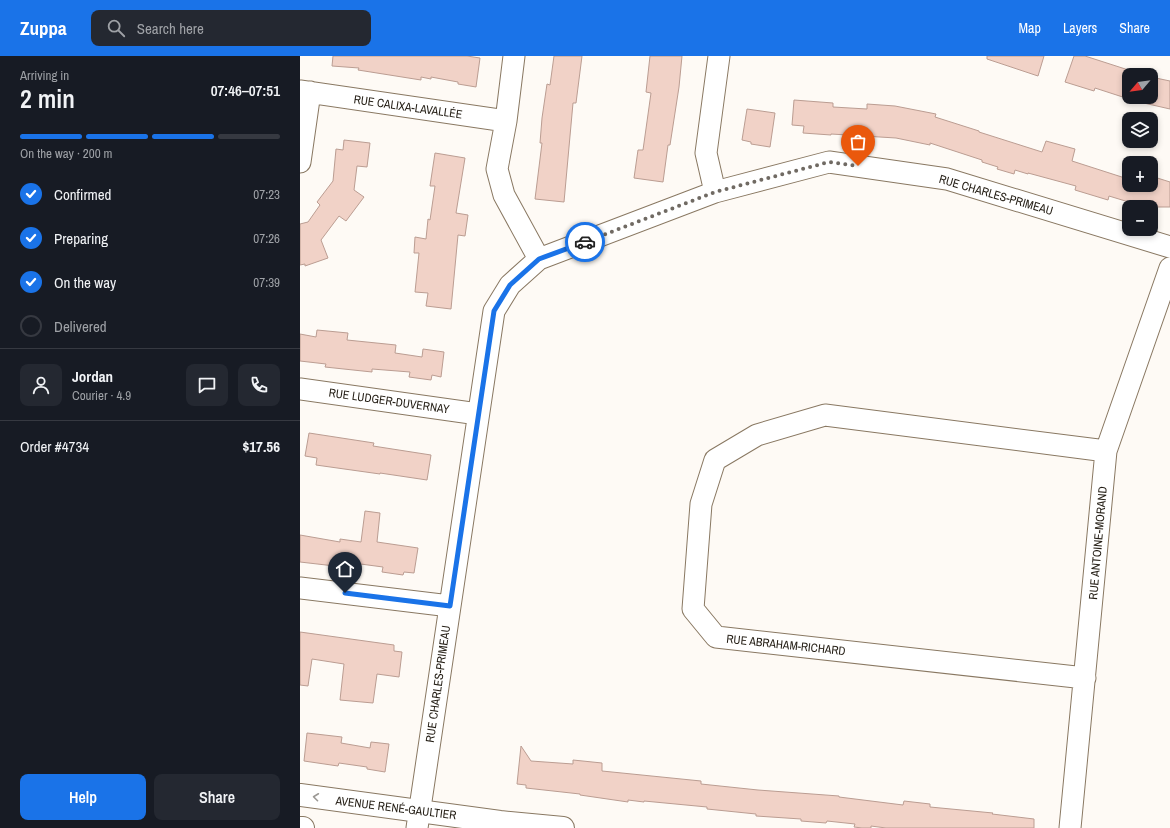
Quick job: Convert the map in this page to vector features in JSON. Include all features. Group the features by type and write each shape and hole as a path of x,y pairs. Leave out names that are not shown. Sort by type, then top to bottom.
{"street":[{"path":"514,56 506,121 497,169 504,195 539,259"},
{"path":"715,192 706,153 719,56"},
{"name":"RUE CALIXA-LAVALLÉE","path":"300,162 305,91 506,121"},
{"name":"RUE CHARLES-PRIMEAU","path":"419,819 494,311 510,285 539,259 715,192 829,162 946,180 1170,247"},
{"name":"RUE ANTOINE-MORAND","path":"1070,828 1106,451 1170,268"},
{"name":"RUE LUDGER-DUVERNAY","path":"300,389 478,414"},
{"name":"RUE ABRAHAM-RICHARD","path":"1085,678 716,637 693,609 701,504 715,460 757,435 825,416 1106,451"},
{"path":"300,588 450,606"},
{"name":"AVENUE RENÉ-GAULTIER","path":"300,795 419,819 563,828"}],"building":[{"path":"333,56 467,56 480,58 476,87 431,77 431,79 421,77 421,80 358,70 359,68 332,66"},
{"path":"554,56 582,56 576,103 573,103 564,202 535,199 542,143 540,143 542,118 547,84 550,85"},
{"path":"650,56 682,56 679,87 670,145 668,145 663,182 634,178 638,150 643,150 651,93 646,92"},
{"path":"987,56 1044,56 1038,76 987,59"},
{"path":"1074,56 1085,56 1122,68 1122,97 1095,88 1094,91 1065,82"},
{"path":"1158,78 1170,81 1170,109 1148,104 1158,104"},
{"path":"794,100 833,103 833,107 867,109 867,104 895,106 936,114 935,117 1042,152 1046,141 1075,149 1072,161 1122,177 1122,192 1158,192 1158,178 1170,182 1170,207 1158,207 1158,200 1122,200 1109,196 1108,200 1075,190 1076,186 1015,170 1014,174 997,169 998,167 982,162 982,160 930,143 930,145 896,138 803,133 804,126 792,125"},
{"path":"747,109 775,113 770,147 751,144 751,142 742,140"},
{"path":"344,140 370,143 367,167 357,166 354,190 364,197 346,221 339,216 321,240 328,258 305,266 305,264 300,265 300,224 308,222 320,205 317,202 333,181 336,149 343,150"},
{"path":"435,153 465,158 456,213 468,215 465,236 458,235 451,309 426,306 428,293 415,292 419,253 414,253 415,237 426,239 428,219 430,220 435,186 430,186"},
{"path":"317,330 348,333 347,340 396,345 395,353 422,357 423,349 444,352 441,377 432,375 431,380 409,377 410,372 372,369 372,372 325,367 326,364 300,361 300,334 316,337"},
{"path":"309,433 374,443 373,446 431,455 427,480 316,465 317,458 305,456"},
{"path":"365,511 380,513 377,542 418,548 414,573 404,572 403,575 382,572 383,567 353,563 352,568 300,562 300,535 340,542 340,539 361,542"},
{"path":"300,632 394,645 394,651 402,652 399,677 377,674 373,703 340,700 344,664 312,659 308,686 300,685"},
{"path":"307,733 342,737 341,743 370,748 371,742 389,744 385,772 367,769 367,767 339,763 338,766 304,761"},
{"path":"521,746 531,761 573,764 573,760 602,763 602,771 701,781 701,784 839,796 903,805 904,801 930,804 930,807 993,813 992,814 1034,819 1034,828 886,828 871,826 871,828 862,828 854,827 855,824 827,821 826,823 801,821 801,819 756,816 756,814 707,809 707,807 644,801 628,800 628,802 580,794 526,788 526,785 517,784"}],"way so far":[{"path":"585,242 715,192 829,162 858,166"}],"route":[{"path":"345,593 450,606 494,311 510,285 539,259 585,242"}]}
